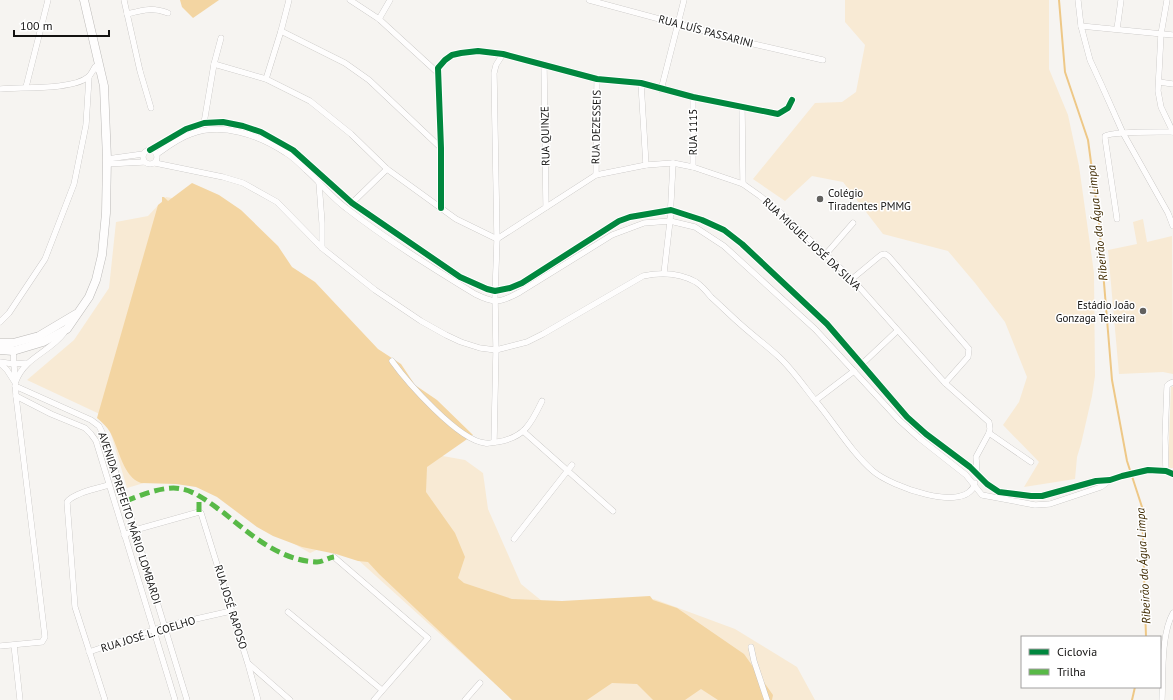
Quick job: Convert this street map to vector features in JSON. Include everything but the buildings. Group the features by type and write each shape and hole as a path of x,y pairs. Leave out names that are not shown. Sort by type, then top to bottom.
{"main road":[{"path":"0,350 43,342 67,329 89,297 96,280 102,255 106,213 107,161 104,86 84,0"},
{"path":"0,343 13,347 39,336 78,312"}],"street":[{"path":"26,87 48,0"},
{"path":"124,0 151,108"},
{"path":"266,79 289,0"},
{"path":"350,0 379,19 438,73"},
{"path":"379,19 390,0"},
{"name":"RUA LUÍS PASSARINI","path":"589,0 678,25 823,60"},
{"path":"662,90 684,0"},
{"path":"1078,0 1081,26 1090,60 1123,133 1168,213 1173,226"},
{"path":"1117,29 1121,0"},
{"path":"1117,219 1105,138 1106,135 1123,133 1173,132 1161,107 1159,95 1161,34 1167,0"},
{"path":"127,14 148,9 168,12"},
{"path":"1081,26 1173,35"},
{"path":"281,31 345,63 369,80 441,148"},
{"path":"204,123 214,64 221,38"},
{"path":"441,208 441,148 438,68 441,63 452,55 478,51 503,54 597,79 641,83 662,90 778,114 788,108 792,100"},
{"path":"494,442 496,350 495,291 497,239 494,73 496,65 503,54"},
{"path":"214,64 266,79 310,101 351,134 387,169 456,219 497,239"},
{"name":"RUA QUINZE","path":"544,64 546,207"},
{"path":"0,89 64,86 76,84 88,77 95,67 101,73"},
{"path":"0,322 10,313 45,259 74,184 86,125 88,77"},
{"name":"RUA DEZESSEIS","path":"596,175 597,79"},
{"path":"1159,82 1173,84"},
{"path":"641,83 646,165"},
{"name":"RUA 1115","path":"693,97 693,167"},
{"path":"742,107 743,184"},
{"path":"107,161 143,154 186,129 204,123 222,122 243,126 261,132 293,150 352,203 460,277 495,291 510,288 522,283 619,221 630,217 671,210 713,224 724,230 742,244 827,324 907,417 926,434 970,467 987,484 1000,492 1042,496 1096,481 1110,480 1148,470 1166,471 1173,474"},
{"path":"157,154 191,134 209,129 226,130 249,135 272,145 287,153 344,207 398,246 475,294 495,302 520,292 612,235 644,223 670,221 695,227 724,246 815,329 899,420 919,438 963,472 982,495 1035,505 1050,504 1094,490 1110,480"},
{"path":"150,150 157,154"},
{"path":"143,154 142,158 144,162"},
{"path":"155,163 157,154"},
{"path":"107,161 144,162 149,164 155,163 223,177 243,183 277,202 322,248 375,290 446,335 480,348 496,350 527,342 643,276 654,273 664,273 683,277 696,283 746,330 780,358 816,400 863,462 874,473 888,482 916,492 952,498 968,495 975,486 977,475 976,457 990,433 1031,462"},
{"path":"664,273 671,210 673,163"},
{"name":"RUA MIGUEL JOSÉ DA SILVA","path":"497,239 596,175 646,165 673,163 693,167 743,184 781,213 852,279 945,383 989,422 990,433"},
{"path":"352,203 387,169"},
{"path":"319,183 322,248"},
{"path":"826,254 853,223"},
{"path":"852,279 881,255 885,254 889,257 969,349 968,357 945,383"},
{"path":"15,385 18,375 26,363 55,342 67,329"},
{"path":"862,364 897,330"},
{"path":"0,646 42,642 45,637 16,396 13,347"},
{"path":"392,361 418,393 444,418 475,440 485,443 509,440 518,436 535,416 542,401"},
{"path":"0,363 26,363"},
{"path":"0,363 7,370 15,385"},
{"path":"816,400 854,371"},
{"path":"1166,471 1165,438 1167,386 1173,382"},
{"name":"AVENIDA PREFEITO MÁRIO LOMBARDI","path":"15,385 91,420 99,426 135,530 187,700"},
{"name":"AVENIDA PREFEITO MÁRIO LOMBARDI","path":"16,396 51,414 85,428 92,434 96,442 175,700"},
{"path":"85,428 91,420"},
{"path":"523,431 613,511"},
{"path":"514,539 572,465"},
{"path":"105,700 75,607 68,502 70,498 84,492 109,485"},
{"name":"RUA JOSÉ RAPOSO","path":"135,530 199,512 203,515 258,700"},
{"path":"124,535 135,530"},
{"path":"334,557 428,638 374,700"},
{"name":"RUA JOSÉ L. COELHO","path":"89,652 165,626 231,611"},
{"path":"288,612 382,690"},
{"path":"1162,700 1165,638 1170,618 1173,613"},
{"path":"14,645 20,700"},
{"path":"751,647 767,700"},
{"path":"248,664 290,700"},
{"path":"465,700 480,683"}],"shaded area":[{"path":"180,0 219,0 193,18 182,7"},
{"path":"845,0 1049,0 1049,69 1068,115 1079,166 1094,273 1095,376 1092,396 1077,457 1075,479 1024,487 1039,462 1003,425 1019,402 1027,377 1005,322 948,251 883,234 843,182 812,176 785,201 753,179 815,103 842,102 856,92 865,45 845,22"},
{"path":"192,183 219,195 241,210 278,246 292,267 315,282 378,349 401,364 415,385 437,400 473,435 427,467 426,492 455,533 465,557 458,578 464,583 512,599 562,601 650,596 653,600 677,608 744,654 773,695 772,700 718,700 701,689 685,700 653,700 637,684 612,683 587,700 512,700 368,562 358,561 336,554 302,547 273,536 257,527 217,497 196,487 176,484 141,483 135,480 130,475 122,461 110,432 97,418 158,205 162,202 162,197 168,201"},
{"path":"166,197 178,199 426,453 465,460 483,473 488,509 521,584 569,623 654,599 735,629 797,667 815,700 513,700 356,558 332,543 310,553 263,526 216,495 171,475 127,488 106,417 27,380 74,340 109,288 116,222 148,216"},
{"name":"Estádio João Gonzaga Teixeira","path":"1143,219 1147,242 1172,236 1173,374 1163,372 1119,374 1108,250 1137,244 1133,222"},
{"path":"1171,386 1173,387 1173,468 1168,468"}],"waterway":[{"name":"Ribeirão da Água Limpa","path":"1059,0 1065,72 1088,140 1099,222 1112,380 1127,461 1142,507 1146,636"},
{"name":"Ribeirão da Água Limpa","path":"1132,700 1135,688"}],"marked path":[{"path":"126,501 161,489 182,489 204,499 266,545 278,552 291,557 317,562 334,557"},
{"path":"199,496 199,512"}],"cycle path":[{"path":"441,208 441,148 438,68 452,55 478,51 503,54 597,79 641,83 693,97 778,114 788,108 792,100"},
{"path":"150,150 186,129 204,123 223,122 243,126 261,132 293,150 352,203 460,277 495,291 510,288 522,283 619,221 630,217 671,210 702,220 724,230 742,244 827,324 907,417 926,434 970,467 987,484 999,492 1042,496 1096,481 1110,480 1148,470 1166,471 1173,474"}],"place":[{"name":"Colégio Tiradentes PMMG","path":"820,199"},
{"name":"Estádio João Gonzaga Teixeira","path":"1143,311"}]}
